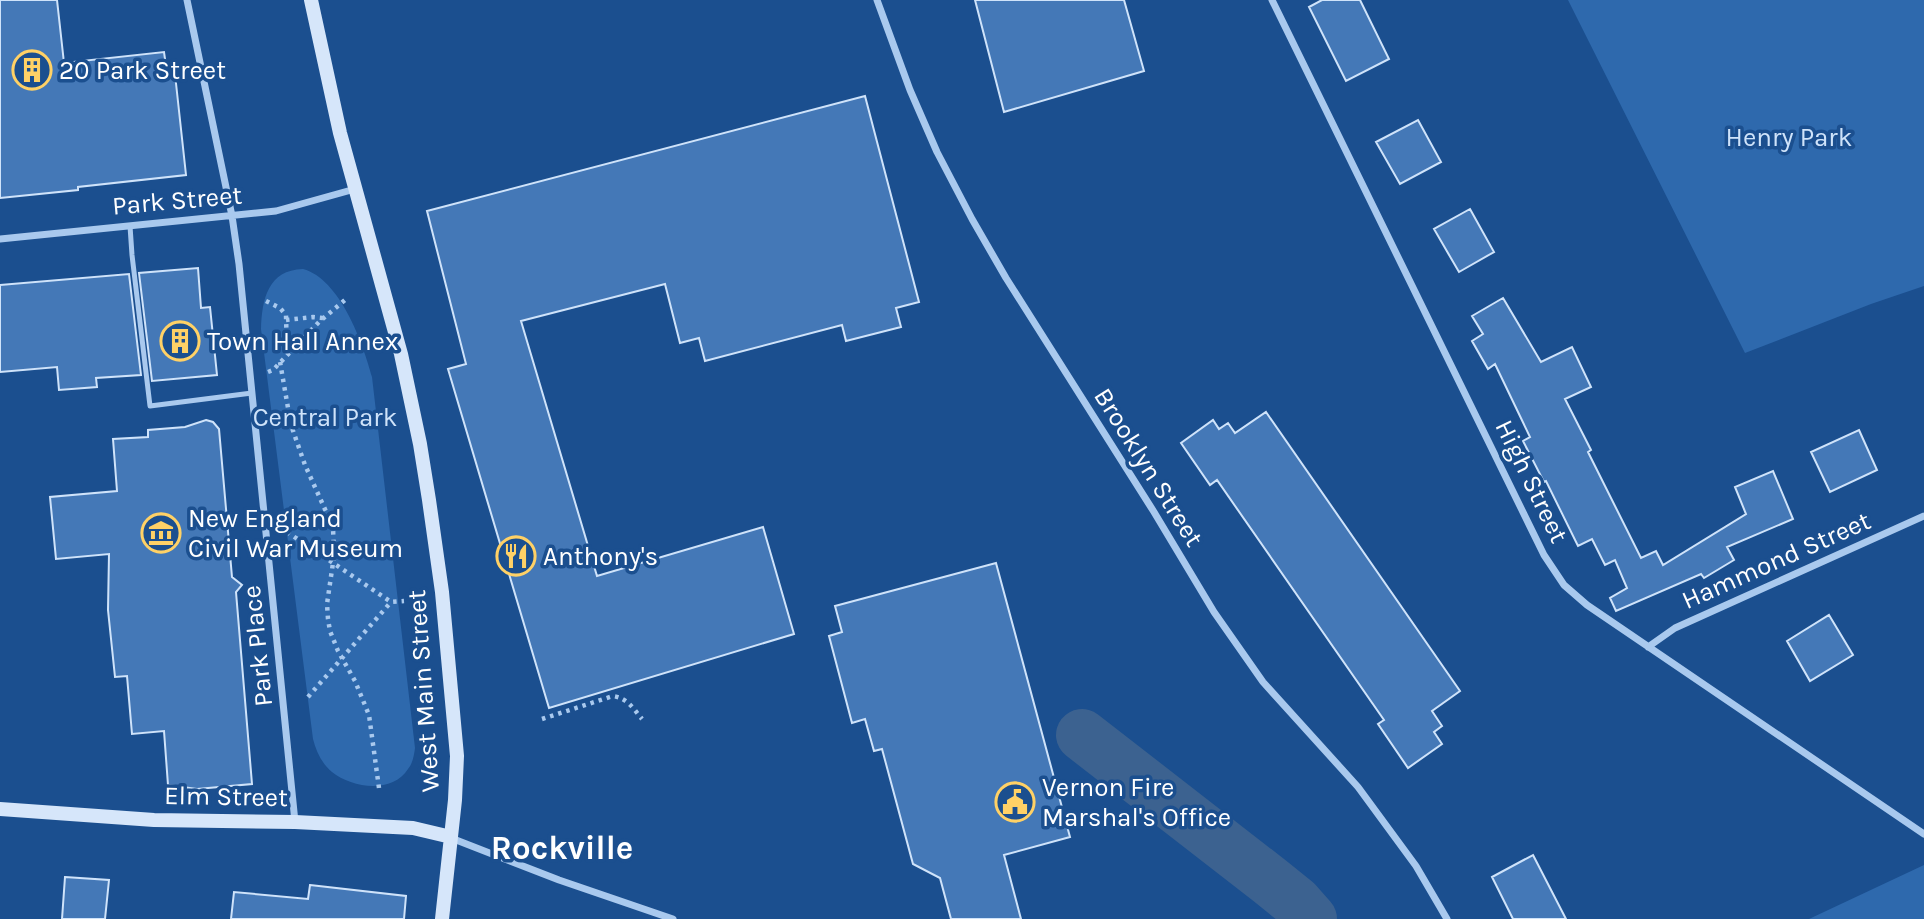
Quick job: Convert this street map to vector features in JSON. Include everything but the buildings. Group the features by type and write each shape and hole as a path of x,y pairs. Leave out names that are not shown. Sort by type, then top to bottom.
{"main road":[{"name":"West Main Street","path":"311,0 355,189 401,354 429,500 442,592 457,756 442,919"},
{"name":"Elm Street","path":"0,809 195,822 295,822 413,828 451,837"}],"street":[{"name":"Park Place","path":"187,0 232,216 239,264 295,822"},
{"name":"Brooklyn Street","path":"877,0 910,90 937,152 1006,278 1214,612 1263,682 1358,787 1416,866 1447,919"},
{"name":"High Street","path":"1272,0 1555,573 1573,595 1924,834"},
{"name":"Park Street","path":"0,239 291,208 355,189"},
{"name":"Hammond Street","path":"1648,647 1675,628 1924,516"},
{"path":"451,837 559,880 673,919"}],"lane":[{"path":"130,226 150,405 252,393"}],"path":[{"path":"267,373 345,300"},
{"path":"266,301 284,311 287,356"},
{"path":"286,320 323,318"},
{"path":"280,362 291,425 304,465 332,527 333,562 327,604 330,631 369,715 379,789"},
{"path":"287,532 391,602 404,601"},
{"path":"308,697 391,602"},
{"path":"542,719 613,696 621,697 642,719"}],"green space":[{"name":"Henry Park","path":"1568,0 1924,0 1924,286 1745,353"},
{"name":"Central Park","path":"303,269 328,285 339,299 363,347 372,377 415,748 412,762 401,777 382,785 361,785 332,772 320,757 313,739 261,329 263,307 269,288 282,275"},
{"path":"1924,865 1924,919 1809,919"}],"waterway":[{"path":"1082,735 1270,881 1296,902 1311,919"}],"place":[{"name":"20 Park Street","path":"32,70"},
{"name":"Town Hall Annex","path":"180,341"},
{"name":"New England Civil War Museum","path":"161,533"},
{"name":"Anthony's","path":"516,556"},
{"name":"Vernon Fire Marshal's Office","path":"1015,802"}],"district":[{"name":"Rockville","path":"562,847"}]}
